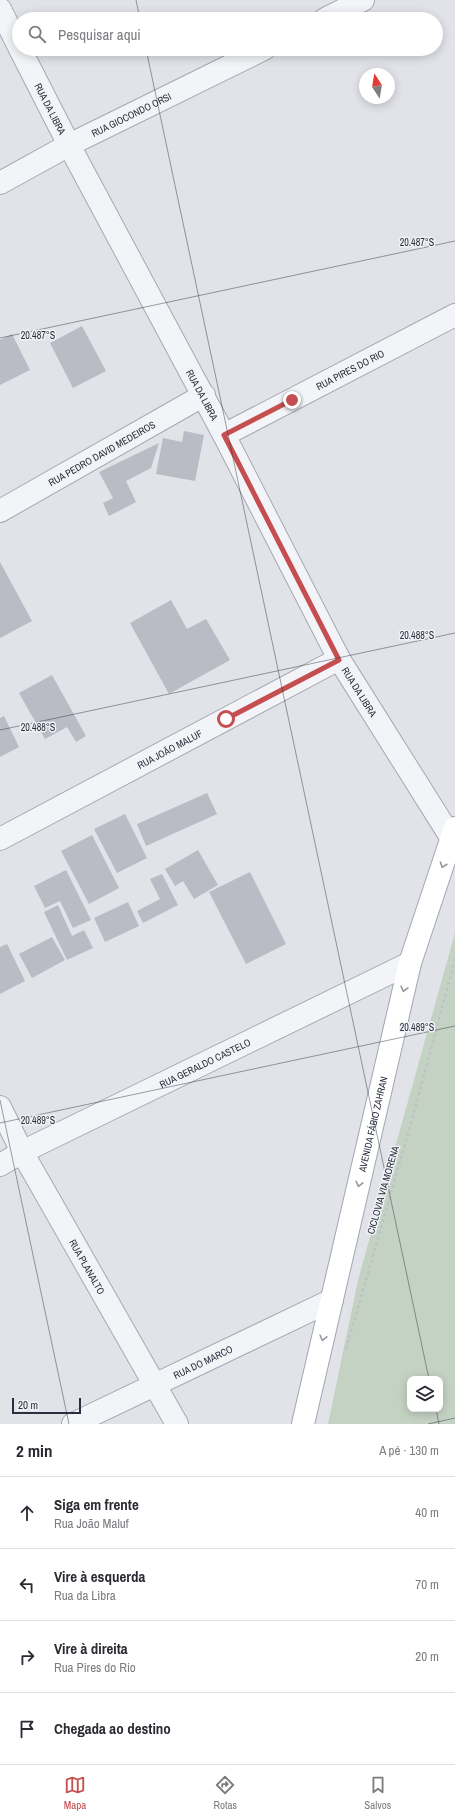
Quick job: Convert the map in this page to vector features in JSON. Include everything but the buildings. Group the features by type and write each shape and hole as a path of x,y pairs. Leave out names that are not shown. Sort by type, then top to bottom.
{"main road":[{"name":"AVENIDA FÁBIO ZAHRAN","path":"303,1424 410,963 454,834"}],"street":[{"path":"339,12 363,0"},
{"name":"RUA DA LIBRA","path":"0,9 12,32"},
{"name":"RUA DA LIBRA","path":"24,56 69,146 204,396 339,660 454,834"},
{"name":"RUA GIOCONDO ORSI","path":"0,184 69,146 250,56"},
{"name":"RUA PIRES DO RIO","path":"224,435 455,315"},
{"name":"RUA PEDRO DAVID MEDEIROS","path":"0,511 204,396"},
{"name":"RUA JOÃO MALUF","path":"0,839 339,660"},
{"name":"RUA GERALDO CASTELO","path":"0,1165 22,1152 410,963"},
{"name":"RUA PLANALTO","path":"0,1107 22,1152 177,1424"},
{"name":"RUA DO MARCO","path":"73,1424 332,1300"}],"path":[{"name":"CICLOVIA VIA MORENA","path":"346,1350 410,1127 455,959"}],"green space":[{"path":"455,933 455,1424 328,1424 358,1280"}],"route":[{"path":"226,719 339,660 224,435 292,400"}]}
